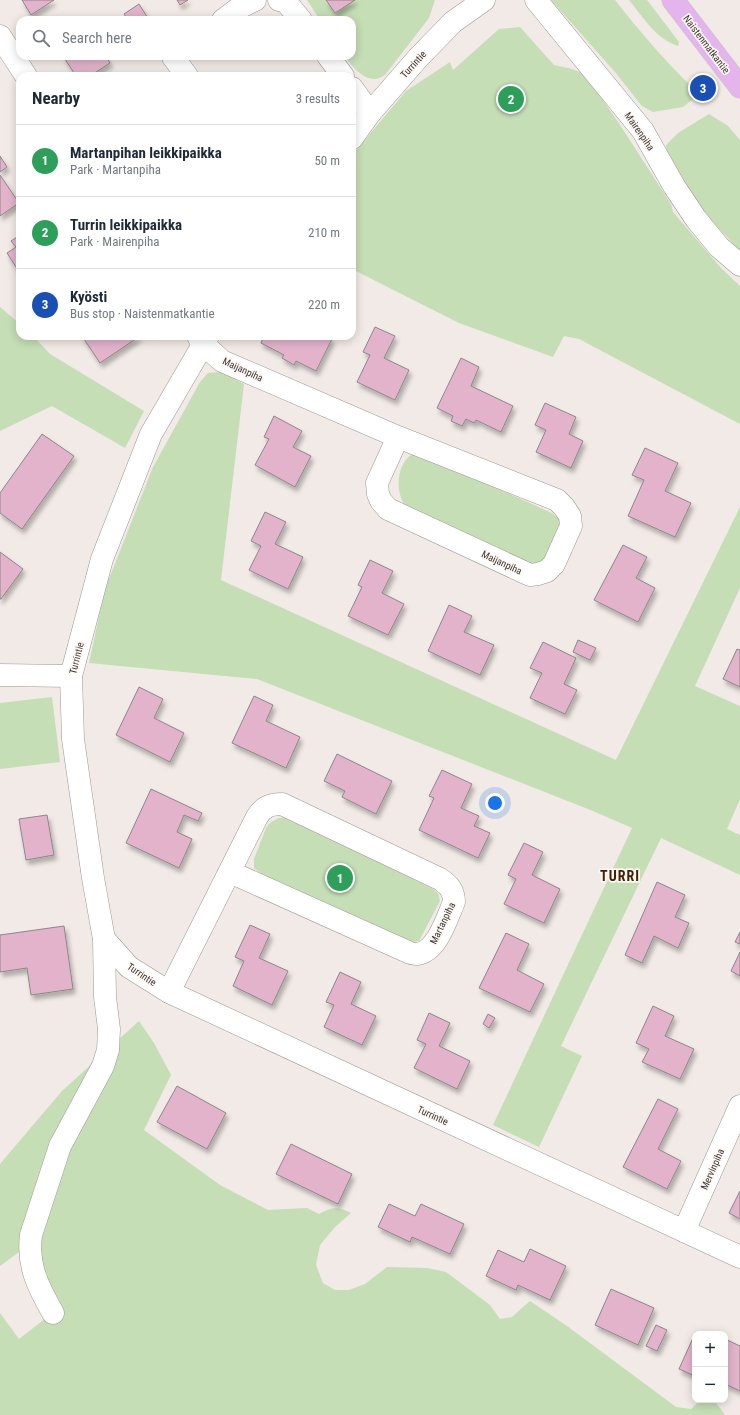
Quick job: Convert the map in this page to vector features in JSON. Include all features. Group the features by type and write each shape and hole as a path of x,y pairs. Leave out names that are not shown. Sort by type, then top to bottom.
{"main road":[{"name":"Naistenmatkantie","path":"673,0 740,87"}],"street":[{"path":"228,16 239,8 255,0"},
{"path":"279,0 286,2 298,16"},
{"name":"Turrintie","path":"356,132 370,113 418,58 453,22 484,0"},
{"name":"Mairenpiha","path":"536,0 643,132 674,186 696,219 719,247 740,265"},
{"path":"0,36 23,72"},
{"path":"175,60 184,72"},
{"path":"331,60 340,72"},
{"path":"356,94 370,113"},
{"name":"Turrintie","path":"202,340 151,434 102,559 70,676 74,739 93,878 104,939 129,967 169,992 740,1257"},
{"name":"Maijanpiha","path":"205,340 222,361 398,437 557,500 570,516 571,526 554,564 547,571 530,575 388,509 381,501 378,494 377,483 398,437"},
{"path":"0,675 70,676"},
{"name":"Martanpiha","path":"169,992 261,810 267,806 282,804 440,879 448,884 452,890 454,902 434,944 429,949 416,954 408,952 230,872"},
{"path":"53,1313 40,1291 32,1270 29,1249 31,1235 60,1146 103,1066 108,1050 109,1029 105,997 104,939"},
{"name":"Mervinpiha","path":"684,1231 740,1106"}],"green space":[{"path":"307,0 326,0 335,13 355,0 435,0 429,18 385,75 373,79 362,75 348,60 356,60 356,16 317,16"},
{"path":"551,0 615,0 652,46 693,88 693,99 683,107 653,112 642,106 615,72"},
{"path":"629,0 647,0 679,42 678,46 670,43 657,33"},
{"path":"520,27 554,65 585,74 671,204 673,212 721,268 740,286 740,424 579,339 564,336 553,357 459,323 356,271 356,150 406,91 450,62 453,70 499,29"},
{"path":"709,114 728,126 740,140 740,251 711,220 667,158 666,145 678,133"},
{"path":"0,307 16,321 16,340 37,340 50,354 144,411 125,448 52,406 0,431"},
{"path":"221,372 244,384 221,580 616,760 740,507 740,588 695,686 740,706 740,799 727,829 740,835 740,875 661,838 561,1046 582,1056 539,1147 493,1125 632,828 593,811 257,679 89,663 105,589 153,467 200,382 208,373"},
{"path":"416,452 552,513 559,519 563,528 547,560 533,565 406,507 400,493 399,477 404,462 409,456"},
{"path":"52,697 60,762 0,769 0,703"},
{"path":"289,817 433,889 438,893 440,901 419,941 410,942 261,874 254,868 254,859 266,828 271,822 279,818"},
{"path":"139,1021 154,1043 171,1075 144,1130 220,1185 268,1210 307,1208 319,1214 328,1210 339,1208 351,1213 335,1227 320,1245 316,1265 323,1283 335,1290 349,1290 365,1284 387,1267 427,1268 446,1272 490,1305 500,1319 512,1317 530,1301 567,1326 676,1407 691,1409 697,1403 716,1403 725,1415 0,1415 0,1313 19,1339 60,1307 22,1250 0,1266 0,1164 62,1091"}],"building":[{"path":"22,0 54,0 31,15"},
{"path":"177,0 188,0 180,5"},
{"path":"326,0 355,0 335,13"},
{"path":"139,4 146,16 125,16 124,14"},
{"path":"66,60 108,60 110,63 96,72 73,72"},
{"path":"0,156 7,167 0,172"},
{"path":"0,175 16,199 16,205 0,216"},
{"path":"16,238 16,247 11,241"},
{"path":"16,247 16,267 7,253"},
{"path":"375,327 395,336 384,358 409,370 395,400 357,382 370,355 363,352"},
{"path":"85,340 134,340 100,363"},
{"path":"262,340 332,340 316,371 296,361 294,365 282,358 284,355 261,343"},
{"path":"461,358 479,367 471,386 513,406 501,432 476,420 474,423 466,419 462,426 451,421 453,416 437,408"},
{"path":"545,403 576,417 569,434 583,441 571,468 536,452 546,430 535,425"},
{"path":"274,416 302,431 293,447 311,456 295,487 255,465 269,439 264,437"},
{"path":"42,434 74,456 22,529 0,513 0,493"},
{"path":"645,448 678,463 665,491 691,503 675,537 628,516 644,480 632,475"},
{"path":"265,512 286,522 275,544 303,557 288,589 249,570 261,546 251,541"},
{"path":"623,545 647,557 636,578 655,588 638,622 594,600"},
{"path":"0,552 23,569 1,599 0,599"},
{"path":"370,560 393,571 382,593 404,604 388,635 348,616 362,587 358,585"},
{"path":"449,605 472,616 464,632 494,645 480,675 428,651"},
{"path":"578,640 596,648 590,660 573,652"},
{"path":"543,642 576,658 564,684 577,690 565,714 530,698 542,673 530,668"},
{"path":"737,649 740,650 740,687 723,679"},
{"path":"139,687 163,699 154,718 184,733 170,762 116,735"},
{"path":"254,696 273,705 266,721 300,737 286,768 232,743"},
{"path":"337,754 392,781 376,814 342,797 345,791 324,781"},
{"path":"442,770 472,784 461,808 479,816 474,826 490,833 478,858 419,830 434,798 429,796"},
{"path":"151,789 202,813 198,821 184,815 177,832 192,839 179,868 126,843"},
{"path":"47,815 54,855 26,860 19,819"},
{"path":"524,843 543,852 532,875 560,889 544,923 504,904 516,879 508,875"},
{"path":"657,882 685,895 675,917 689,923 678,948 654,936 642,963 625,955"},
{"path":"250,925 270,934 259,958 288,971 272,1005 233,986 244,961 235,957"},
{"path":"64,926 73,989 31,995 27,968 0,972 0,935"},
{"path":"740,932 740,944 735,942"},
{"path":"506,933 529,944 517,970 544,984 530,1012 479,988"},
{"path":"740,952 740,976 731,971"},
{"path":"340,972 361,982 351,1004 376,1016 362,1045 324,1027 334,1005 326,1002"},
{"path":"653,1006 674,1016 665,1036 694,1049 680,1079 642,1062 649,1049 636,1043"},
{"path":"429,1013 450,1023 439,1046 470,1061 457,1089 414,1068 426,1044 417,1040"},
{"path":"488,1014 495,1018 489,1028 483,1024"},
{"path":"177,1086 226,1113 207,1149 157,1122"},
{"path":"658,1099 678,1109 658,1149 681,1161 667,1189 623,1167"},
{"path":"291,1144 352,1174 338,1204 276,1174"},
{"path":"740,1191 740,1219 729,1213"},
{"path":"389,1204 415,1216 421,1204 464,1224 450,1254 412,1237 410,1242 378,1227"},
{"path":"530,1249 566,1266 550,1300 518,1285 516,1290 486,1276 498,1250 524,1262"},
{"path":"611,1289 654,1308 638,1345 595,1325"},
{"path":"656,1325 667,1330 657,1351 646,1346"},
{"path":"692,1340 692,1375 679,1369"},
{"path":"728,1340 740,1346 740,1391 728,1385"}],"place":[{"name":"Kyösti","path":"703,88"},
{"name":"Turrin leikkipaikka","path":"511,99"},
{"name":"Martanpihan leikkipaikka","path":"340,878"}],"district":[{"name":"TURRI","path":"620,876"}]}
